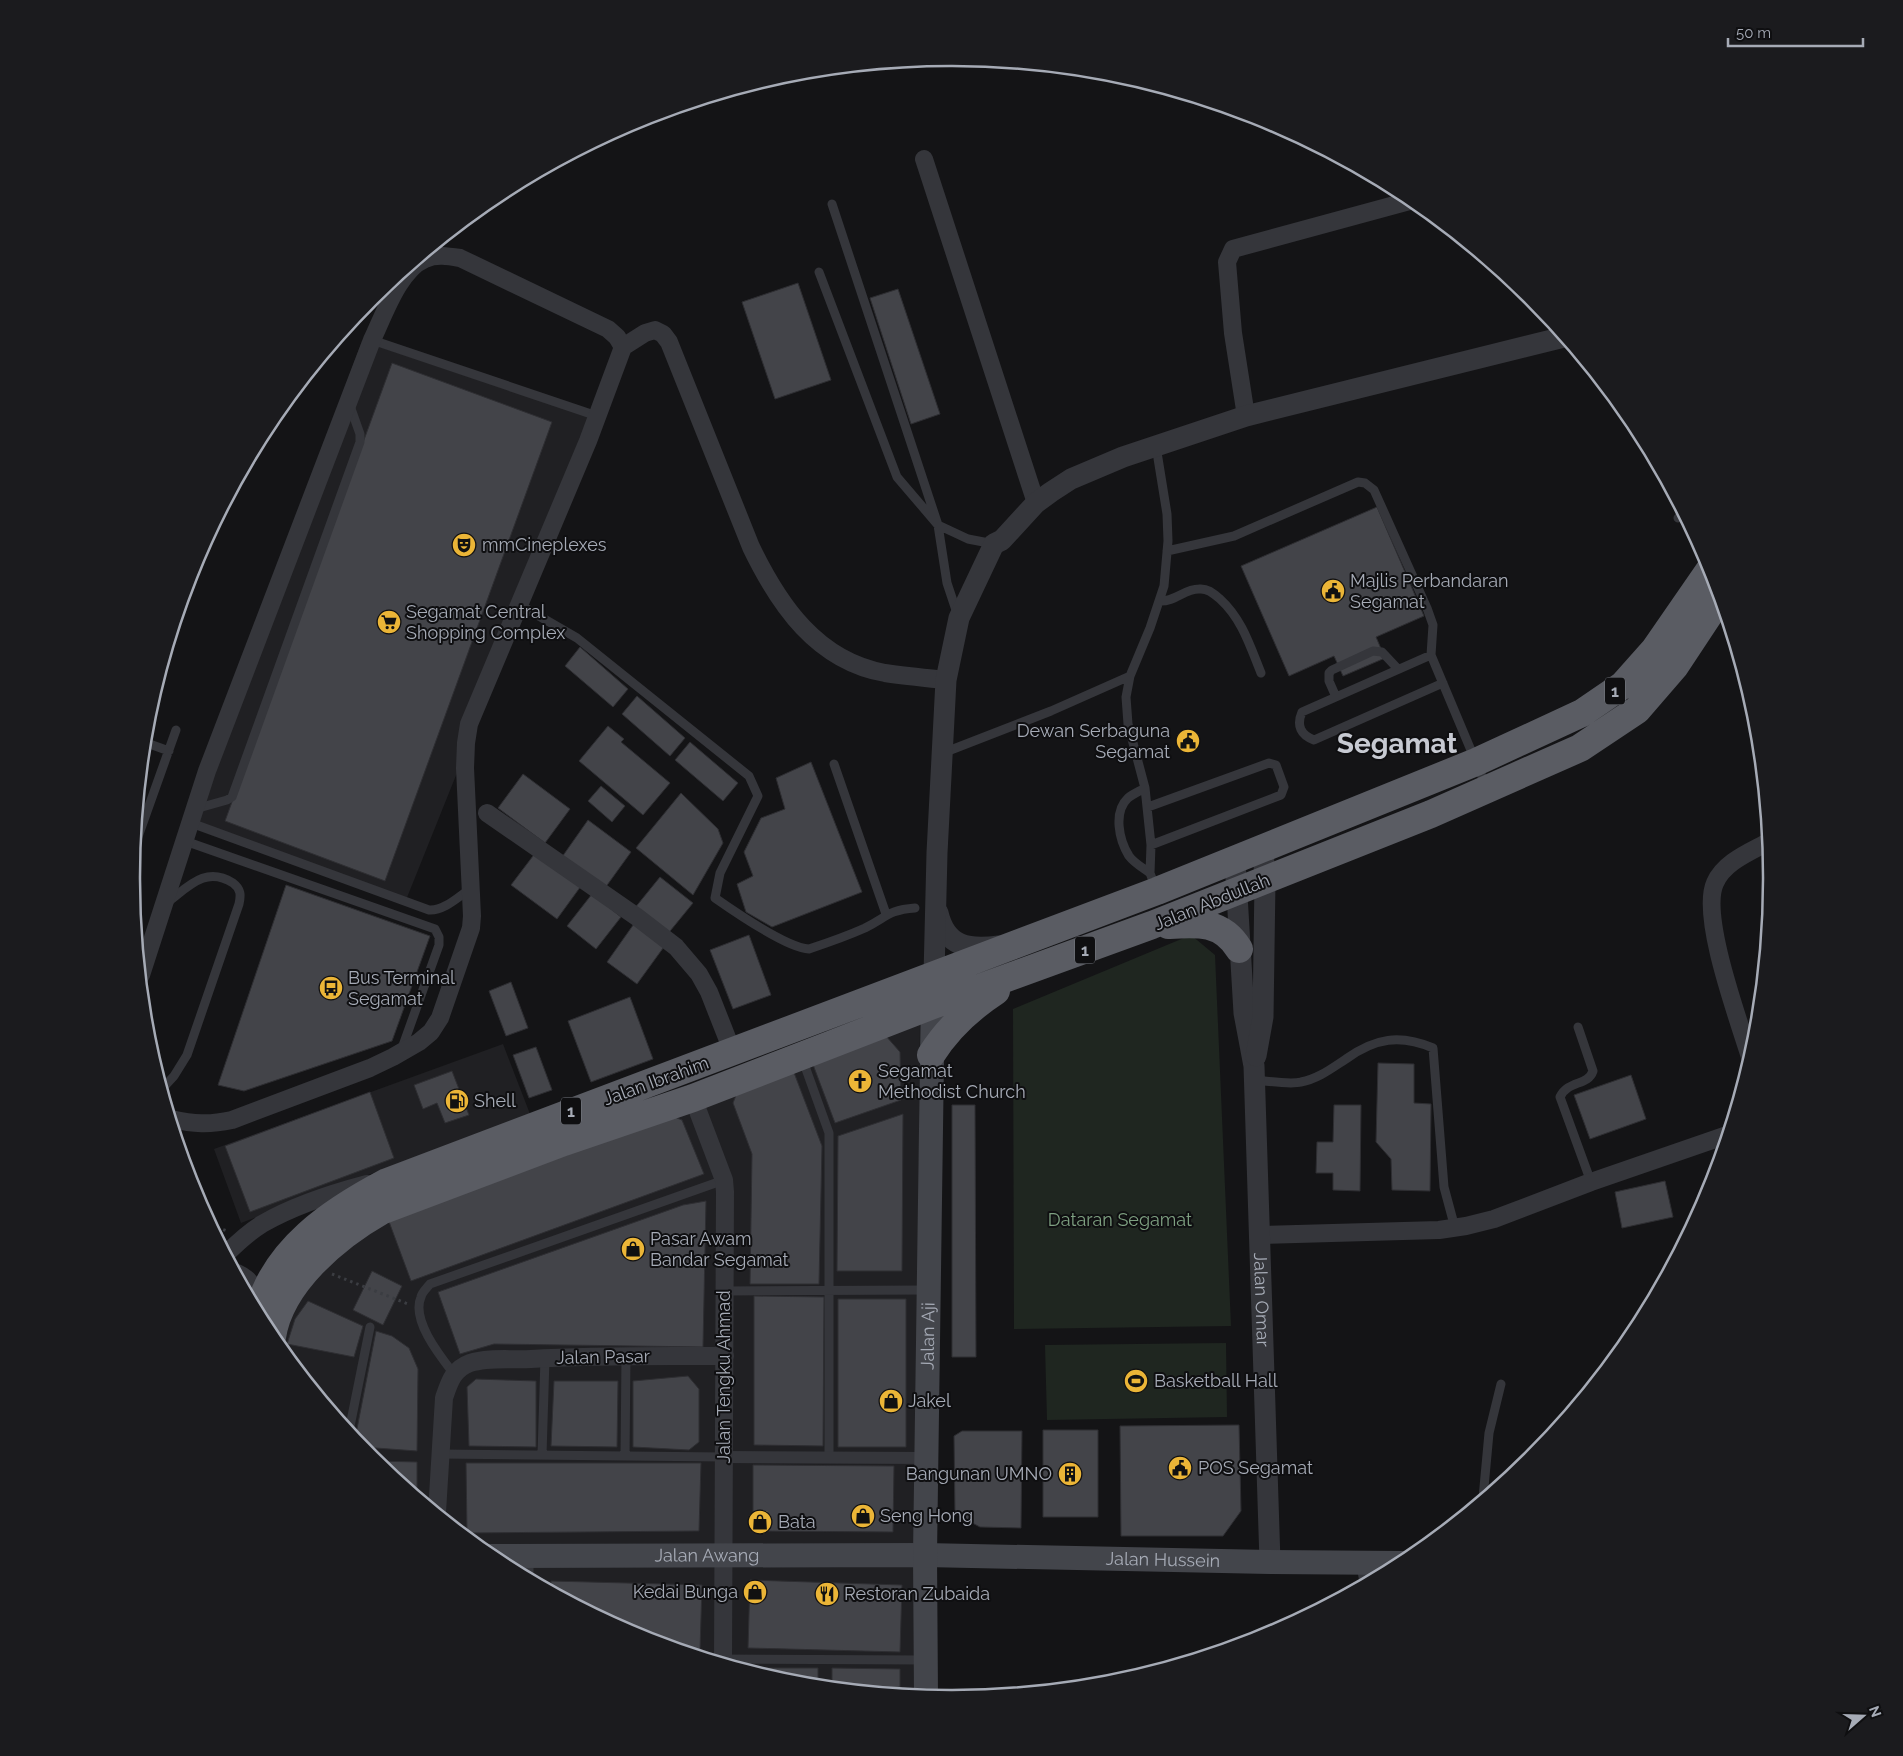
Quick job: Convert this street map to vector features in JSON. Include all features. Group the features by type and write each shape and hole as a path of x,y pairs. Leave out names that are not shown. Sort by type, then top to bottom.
{"highway":[{"name":"1","path":"1476,762 1582,713 1624,685 1655,649 1705,577"},
{"name":"1","path":"1487,789 1580,748 1637,710 1675,666 1715,605"},
{"name":"Jalan Abdullah","path":"934,976 1017,944 1154,882 1235,861 1476,762"},
{"name":"Jalan Abdullah","path":"933,1005 1152,925 1265,881 1487,789"},
{"path":"1152,925 1211,926 1228,934 1239,949"},
{"path":"931,1055 955,1023 989,995 1029,970"},
{"name":"Jalan Ibrahim","path":"261,1304 269,1283 284,1259 303,1238 359,1197 387,1182 934,976"},
{"name":"Jalan Ibrahim","path":"275,1326 280,1312 302,1277 318,1257 337,1240 382,1211 555,1146 693,1098 933,1005"}],"main road":[{"name":"Jalan Aji","path":"926,1689 925,1555 928,1458 928,1290 934,976"},
{"name":"Jalan Awang","path":"523,1566 724,1555 925,1555"},
{"name":"Jalan Hussein","path":"925,1555 1270,1562 1362,1573 1375,1570"}],"street":[{"path":"924,159 1036,503"},
{"path":"1246,416 1233,333 1227,262 1229,254 1233,249 1402,203"},
{"path":"429,258 442,255 460,258 608,329 617,337 623,348"},
{"path":"144,961 207,771 348,400 372,340 400,283"},
{"path":"177,1120 200,1124 232,1120 370,1068 400,1053 432,1032 440,1018 471,928 465,768 466,743 470,724 597,416 623,348 645,333 655,330 662,334 669,342 755,556 767,580 786,608 818,642 843,659 884,673 946,680"},
{"path":"934,976 941,754 946,680 959,618 994,544 1002,540 1036,503 1071,479 1156,445 1246,416 1558,339"},
{"path":"487,813 638,917 676,946 699,974 709,992 733,1053"},
{"path":"1746,1044 1714,932 1712,908 1715,883 1730,864 1762,845"},
{"name":"Jalan Omar","path":"1255,1073 1263,1017 1265,881 1263,849"},
{"name":"Jalan Omar","path":"1235,861 1244,1013 1255,1073 1270,1562"},
{"path":"936,900 939,918 946,934 951,940 974,947 1017,944"},
{"name":"Jalan Tengku Ahmad","path":"693,1098 724,1180 724,1555 719,1655"},
{"path":"1261,1235 1455,1228 1494,1219 1591,1182 1721,1137"},
{"path":"230,1250 260,1225 273,1218 347,1189 375,1182 387,1182"},
{"path":"245,1276 253,1283 256,1295"},
{"name":"Jalan Pasar","path":"454,1374 469,1364 480,1361 626,1356 725,1356"},
{"path":"437,1506 444,1398 449,1380 454,1374"},
{"path":"724,1456 928,1458"}],"lane":[{"path":"832,204 938,525 947,583 959,618"},
{"path":"819,272 898,478 938,525 968,539 994,544"},
{"path":"372,340 597,416"},
{"path":"193,816 232,797 360,442 360,434 348,400"},
{"path":"1154,882 1145,788 1128,724 1126,697 1130,676 1150,628 1164,586 1168,551 1167,514 1156,445"},
{"path":"1168,551 1234,536 1358,482 1365,483 1374,490 1427,608 1433,625 1431,655 1487,789"},
{"path":"1159,601 1166,602 1190,590 1202,588 1212,592 1236,616 1261,674"},
{"path":"520,605 577,638 749,776 758,796 720,873 715,898 778,937 803,948 819,946 862,929 878,921 886,914 900,909 915,908"},
{"path":"1336,697 1328,681 1329,673 1373,651 1382,652 1398,669"},
{"path":"1431,655 1302,712 1299,720 1301,729 1306,737 1314,740 1443,683"},
{"path":"941,754 1051,711 1130,676"},
{"path":"141,829 176,730"},
{"path":"151,745 169,751"},
{"path":"1148,808 1268,763 1276,765 1284,787 1281,795 1151,845"},
{"path":"834,764 886,914"},
{"path":"1145,788 1128,797 1121,808 1119,821 1121,837 1129,856 1154,882"},
{"path":"193,816 429,910 442,908 470,888"},
{"path":"185,841 435,930 439,937 439,945 400,1053"},
{"path":"163,904 198,880 208,876 220,877 231,882 238,887 240,892 240,904 187,1055 166,1085"},
{"path":"1578,1027 1593,1071 1591,1077 1587,1080 1568,1086 1563,1090 1560,1097 1591,1182"},
{"path":"1255,1073 1300,1083 1328,1072 1371,1044 1387,1039 1421,1043 1433,1048 1444,1187 1455,1228"},
{"path":"802,1055 829,1133 829,1457"},
{"path":"454,1374 432,1343 418,1308 421,1296 430,1284 724,1180"},
{"path":"724,1291 928,1290"},
{"path":"351,1423 370,1327"},
{"path":"625,1456 626,1356"},
{"path":"542,1455 545,1358"},
{"path":"1484,1491 1489,1433 1501,1384"},
{"path":"440,1454 724,1456"},
{"path":"734,1660 925,1660"}],"path":[{"path":"354,1283 396,1299"}],"shaded area":[{"name":"Segamat Central Shopping Complex","path":"362,341 604,422 475,728 404,905 183,824"},
{"path":"920,1020 915,1689 846,1683 793,1674 741,1662 691,1647 641,1628 592,1606 546,1581 501,1553 457,1522 416,1488 341,1413 307,1372 283,1337 292,1311 313,1281 343,1248 388,1219"},
{"path":"503,1044 530,1114 241,1223 214,1149"}],"green space":[{"name":"Dataran Segamat","path":"1191,935 1215,955 1231,1326 1014,1329 1013,1009"},
{"name":"Basketball Hall","path":"1226,1343 1227,1417 1047,1420 1045,1345"}],"building":[{"path":"798,283 831,380 775,399 742,302"},
{"path":"898,289 940,414 911,424 870,298"},
{"name":"Segamat Central Shopping Complex","path":"392,363 552,422 385,881 225,821"},
{"name":"Majlis Perbandaran Segamat","path":"1377,507 1424,616 1376,637 1385,658 1343,676 1334,656 1289,676 1241,566"},
{"path":"580,647 628,689 613,707 565,666"},
{"path":"637,696 685,738 670,756 622,714"},
{"path":"608,726 624,739 621,742 670,783 643,815 579,761"},
{"path":"690,742 738,783 723,801 675,760"},
{"path":"811,762 862,892 772,927 746,912 737,884 753,876 744,852 761,818 785,809 776,778"},
{"path":"523,774 570,809 545,843 498,808"},
{"path":"601,786 625,806 612,822 588,801"},
{"path":"681,793 718,829 723,843 693,895 636,848"},
{"path":"588,820 631,852 605,888 562,857"},
{"path":"536,852 581,886 557,919 511,885"},
{"path":"660,877 693,903 666,936 634,909"},
{"name":"Bus Terminal Segamat","path":"286,885 430,936 392,1041 244,1091 218,1085"},
{"path":"592,894 621,917 596,949 567,926"},
{"path":"636,921 666,944 637,984 607,962"},
{"path":"749,935 771,995 733,1009 710,950"},
{"path":"511,982 528,1028 506,1036 489,991"},
{"path":"630,997 653,1059 591,1082 568,1021"},
{"name":"Segamat Methodist Church","path":"886,1036 900,1052 901,1100 835,1123 812,1062"},
{"path":"536,1047 552,1090 529,1098 513,1055"},
{"path":"1378,1063 1414,1064 1414,1103 1431,1104 1430,1191 1392,1190 1391,1159 1376,1142"},
{"path":"793,1070 822,1146 819,1284 750,1284 752,1154 733,1103 738,1090"},
{"path":"452,1071 469,1115 445,1123 437,1103 423,1109 414,1085"},
{"path":"1631,1075 1646,1119 1590,1139 1574,1095"},
{"path":"370,1092 394,1158 250,1212 225,1146"},
{"path":"952,1105 975,1105 976,1357 952,1357"},
{"path":"1334,1105 1361,1105 1360,1191 1333,1190 1333,1173 1316,1173 1317,1142 1333,1142"},
{"path":"903,1114 902,1271 837,1271 838,1136"},
{"path":"672,1116 682,1120 704,1174 411,1281 388,1219"},
{"path":"1665,1181 1673,1217 1622,1228 1615,1192"},
{"name":"Pasar Awam Bandar Segamat","path":"706,1201 703,1347 494,1344 460,1354 438,1292 683,1205"},
{"path":"372,1271 402,1286 383,1325 353,1310"},
{"path":"754,1296 824,1297 823,1446 754,1445"},
{"path":"838,1299 906,1299 906,1447 838,1447"},
{"path":"308,1301 363,1326 354,1357 288,1344 295,1319"},
{"path":"376,1331 392,1336 409,1348 418,1369 417,1451 374,1448 357,1430"},
{"path":"688,1376 699,1389 699,1442 689,1450 633,1447 633,1381"},
{"path":"476,1379 536,1381 536,1447 469,1446 467,1387"},
{"path":"554,1381 618,1381 617,1447 551,1446"},
{"name":"POS Segamat","path":"1239,1425 1241,1511 1223,1536 1121,1536 1120,1426"},
{"name":"Bangunan UMNO","path":"1043,1430 1098,1430 1098,1517 1043,1517"},
{"path":"962,1431 1022,1431 1021,1528 980,1527 955,1514 954,1436"},
{"path":"388,1461 417,1462 417,1489"},
{"path":"466,1463 701,1463 699,1531 473,1533 467,1529"},
{"path":"753,1465 894,1466 893,1532 753,1531"},
{"path":"750,1580 902,1585 900,1652 748,1648"},
{"path":"551,1581 702,1585 700,1650 641,1628 592,1606 551,1584"},
{"path":"767,1668 818,1668 818,1678"},
{"path":"832,1668 900,1669 900,1688 832,1681"}],"place":[{"name":"mmCineplexes","path":"464,545"},
{"name":"Majlis Perbandaran Segamat","path":"1333,591"},
{"name":"Segamat Central Shopping Complex","path":"389,622"},
{"name":"Dewan Serbaguna Segamat","path":"1188,741"},
{"name":"Bus Terminal Segamat","path":"331,988"},
{"name":"Segamat Methodist Church","path":"860,1081"},
{"name":"Shell","path":"457,1101"},
{"name":"Pasar Awam Bandar Segamat","path":"633,1249"},
{"name":"Basketball Hall","path":"1136,1381"},
{"name":"Jakel","path":"891,1401"},
{"name":"POS Segamat","path":"1180,1468"},
{"name":"Bangunan UMNO","path":"1070,1474"},
{"name":"Seng Hong","path":"863,1516"},
{"name":"Bata","path":"760,1522"},
{"name":"Kedai Bunga","path":"755,1592"},
{"name":"Restoran Zubaida","path":"827,1594"}],"district":[{"name":"Segamat","path":"1397,743"}]}
